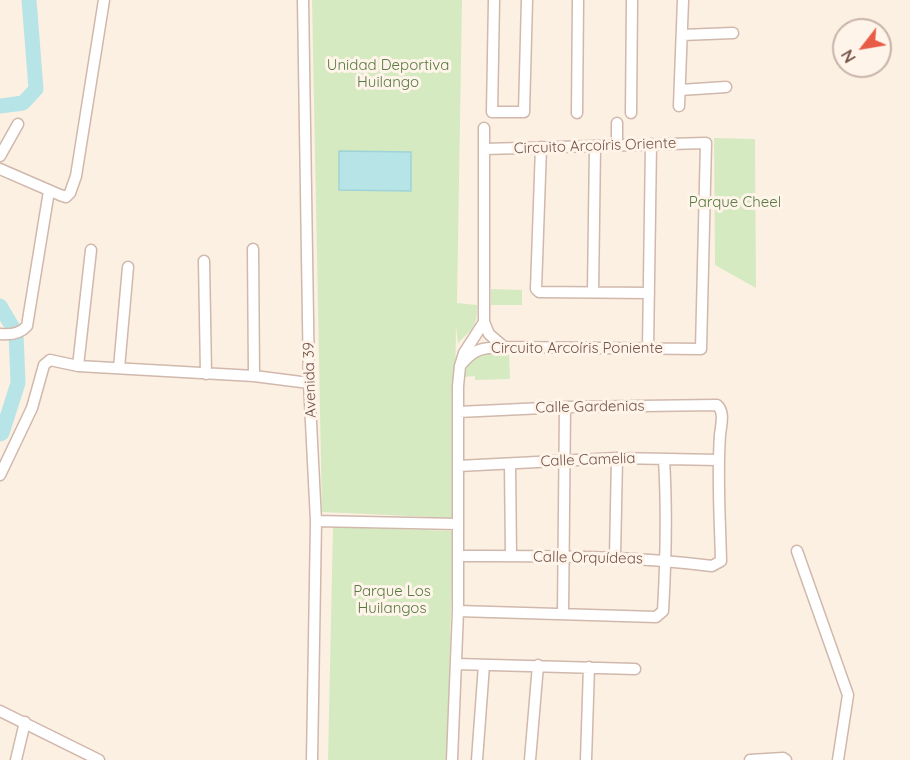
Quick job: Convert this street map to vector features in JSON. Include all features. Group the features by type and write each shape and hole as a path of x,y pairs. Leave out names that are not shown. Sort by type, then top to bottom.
{"street":[{"path":"0,169 66,197 70,193 76,176 104,0"},
{"name":"Avenida 39","path":"303,0 309,383 316,521 312,760"},
{"path":"494,0 492,112 524,112 528,0"},
{"path":"577,113 578,0"},
{"path":"631,113 632,0"},
{"path":"679,106 683,0"},
{"path":"682,35 733,33"},
{"path":"680,90 726,87"},
{"path":"617,123 617,145"},
{"path":"0,156 18,124"},
{"path":"484,128 484,322 489,334 504,346"},
{"name":"Circuito Arcoíris Oriente","path":"484,149 706,143 701,349"},
{"path":"648,348 651,144"},
{"path":"593,292 595,146"},
{"path":"541,147 536,289 539,292 649,292"},
{"path":"0,334 15,333 27,326 49,191"},
{"path":"253,249 255,376"},
{"path":"78,366 91,250"},
{"path":"204,261 206,374"},
{"path":"119,368 128,267"},
{"path":"452,760 458,611 460,366 464,353 484,322"},
{"name":"Circuito Arcoíris Poniente","path":"460,366 469,354 481,348 504,346 701,349"},
{"path":"0,475 32,408 44,365 50,360 78,366 255,376 309,383"},
{"name":"Calle Gardenias","path":"458,412 565,407 717,405 720,408 718,460"},
{"path":"563,613 565,407"},
{"path":"615,557 617,458"},
{"name":"Calle Camelia","path":"458,466 565,459 718,460"},
{"path":"458,611 656,617 660,615 663,611 666,560 664,459"},
{"name":"Calle Orquídeas","path":"458,556 615,557 712,566 721,561 718,460"},
{"path":"510,464 511,556"},
{"path":"316,521 458,524"},
{"path":"797,551 848,695 838,760"},
{"path":"456,664 635,669"},
{"path":"477,760 484,665"},
{"path":"530,760 538,665"},
{"path":"586,760 589,667"},
{"path":"0,711 25,722 85,757 99,760"},
{"path":"16,760 25,722"},
{"path":"751,760 783,758 786,760"}],"green space":[{"name":"Unidad Deportiva Huilango","path":"312,0 462,0 457,303 477,305 477,309 473,327 458,344 456,327 453,518 322,512"},
{"name":"Parque Cheel","path":"714,138 755,139 756,288 715,265"},
{"path":"491,289 522,290 522,305 491,305"},
{"path":"509,351 510,379 475,380 475,376 465,377 466,369 474,358 487,353"},
{"name":"Parque Los Huilangos","path":"333,527 453,531 447,760 328,760"}],"water":[{"path":"339,151 411,152 411,191 339,190"}],"waterway":[{"path":"0,106 23,103 36,89 29,0"},
{"path":"0,306 16,333 18,383 0,434"}]}
